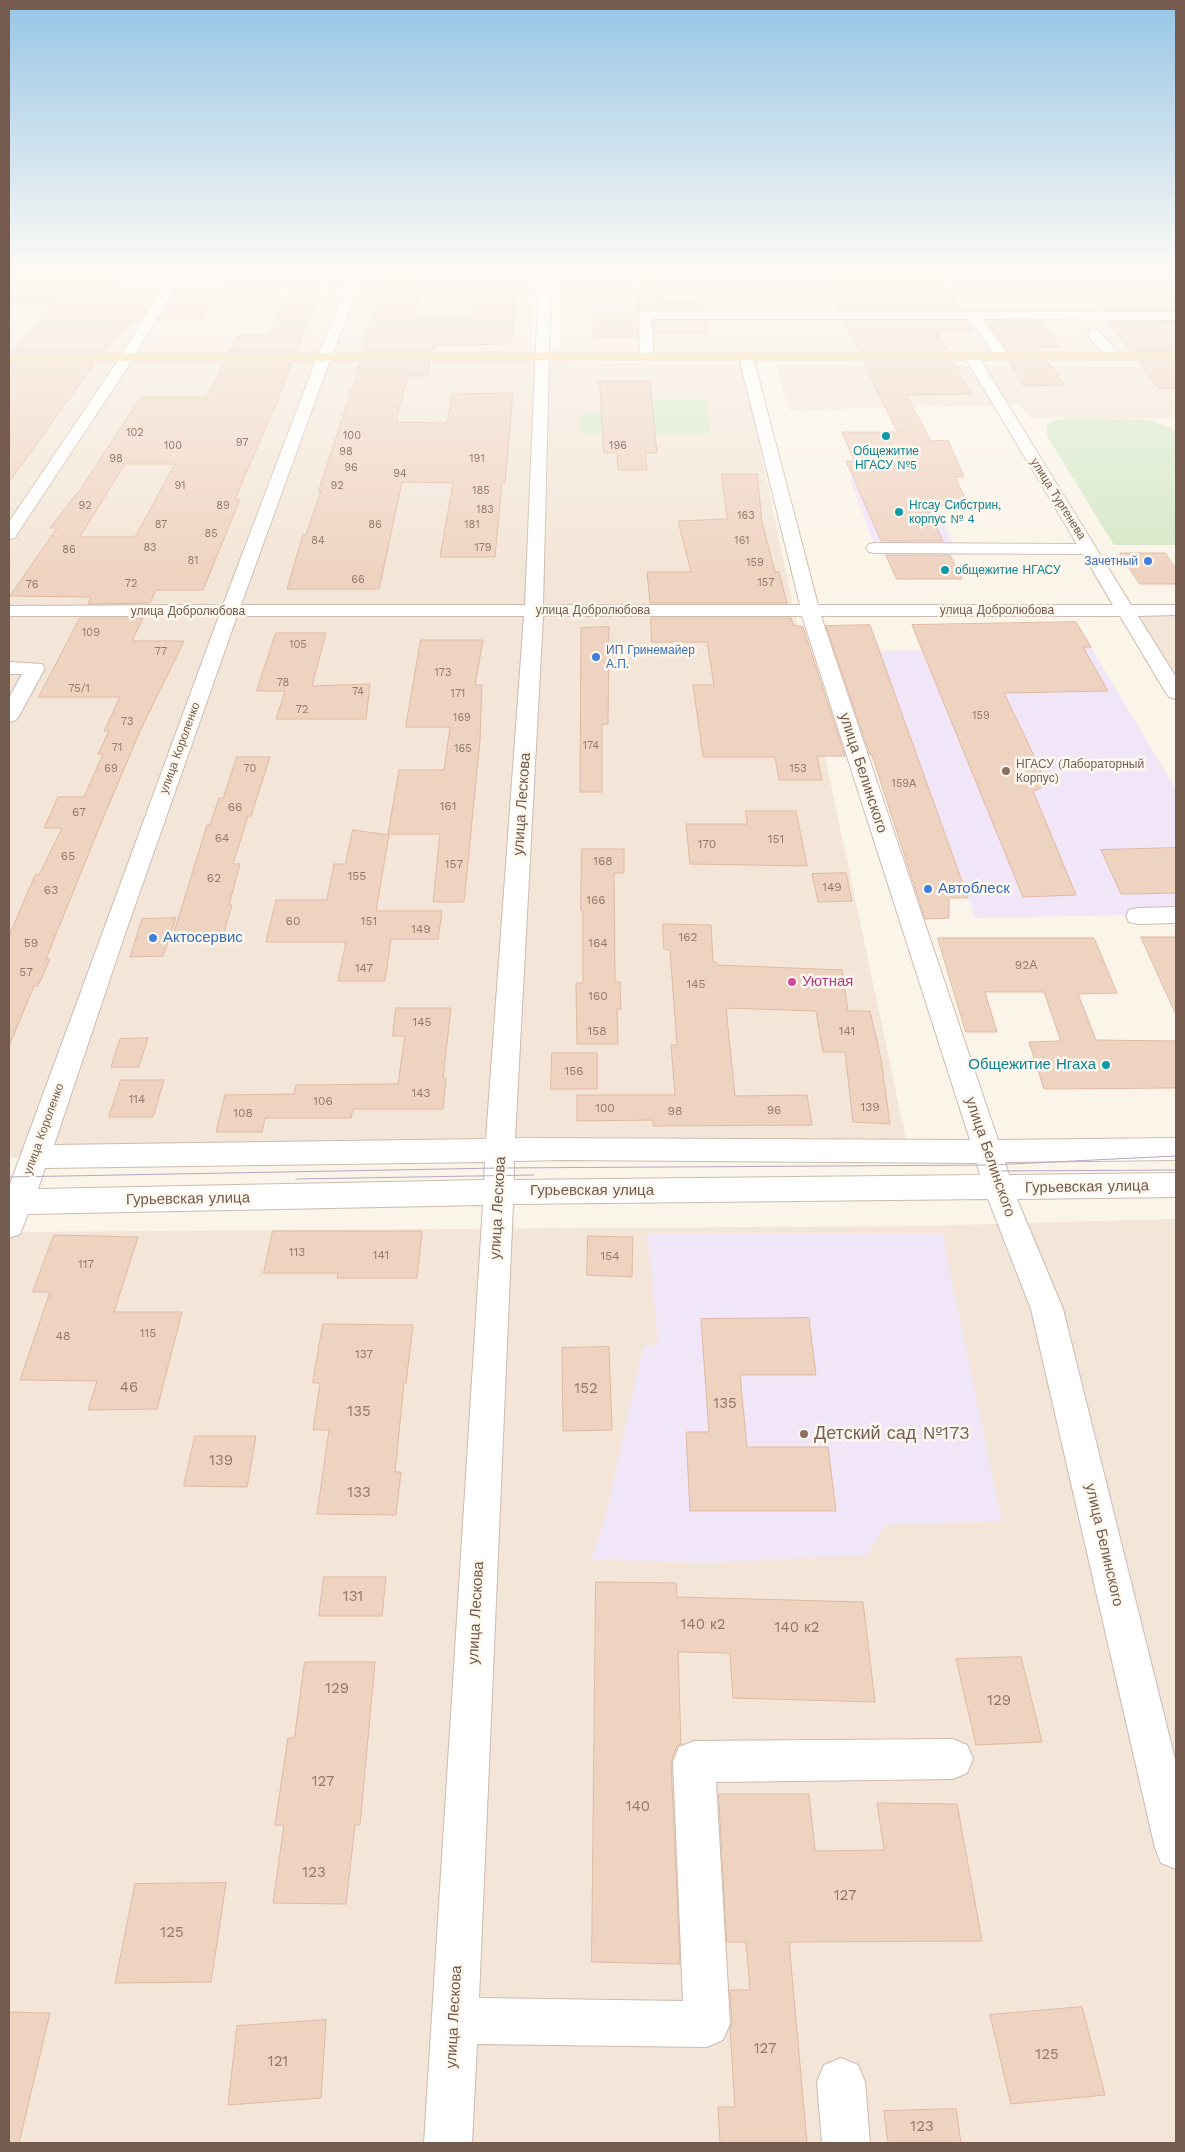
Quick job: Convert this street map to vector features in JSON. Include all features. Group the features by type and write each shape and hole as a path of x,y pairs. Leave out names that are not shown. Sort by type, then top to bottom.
{"street":[{"path":"9,534 116,373"},
{"name":"улица Короленко","path":"12,1210 35,1157 114,931 318,373"},
{"name":"улица Лескова","path":"448,2143 500,1150 534,610 541,373"},
{"name":"улица Белинского","path":"750,373 814,626 988,1152 998,1188 1047,1308 1176,1848"},
{"name":"улица Тургенева","path":"982,373 1176,693"},
{"path":"875,548 1089,549"},
{"name":"улица Добролюбова","path":"9,611 534,610 617,620 811,610 1176,610"},
{"path":"9,668 35,668 9,716"},
{"path":"1138,916 1176,915"},
{"path":"35,1157 500,1150 988,1152 1016,1150 1176,1149"},
{"name":"Гурьевская улица","path":"12,1210 499,1192 1176,1185"},
{"path":"454,2021 708,2024 694,1762 953,1759"},
{"path":"841,2082 846,2143"}],"shaded area":[{"path":"9,373 744,373 910,1158 9,1158"},
{"path":"778,373 1176,373 1176,419 1030,418 1020,405 789,410"},
{"path":"849,477 926,477 955,548 875,548"},
{"path":"1176,609 1176,693 1126,610"},
{"path":"1091,647 1176,790 1176,914 975,918 879,651"},
{"path":"1176,1219 1176,2143 9,2143 9,1232 924,1226"},
{"name":"Детский сад №173","path":"647,1233 942,1233 1002,1521 885,1525 867,1555 704,1563 591,1559 604,1522 643,1347 658,1344"}],"green space":[{"path":"650,400 705,400 711,433 581,434 581,414 651,413"},
{"path":"1070,418 1150,420 1176,430 1176,545 1114,545 1047,436 1047,426 1051,421"}],"building":[{"path":"9,373 87,373 9,482"},
{"path":"218,373 288,373 235,499 240,499 203,590 156,590 150,603 88,604 91,597 10,596 57,528 50,528 82,487 141,397 206,397","holes":["125,464 175,464 135,537 80,537"]},
{"path":"358,373 428,373 427,376 407,376 396,422 447,423 453,394 513,393 505,483 502,483 495,557 440,557 453,483 402,482 379,589 287,589 303,535 306,535 321,491 319,491"},
{"path":"869,373 959,373 971,394 906,395 931,441 948,440 964,477 955,477 969,506 926,506 943,541 881,541 846,461 854,461 842,432 897,432"},
{"path":"1016,373 1056,373 1064,385 1024,386"},
{"path":"1148,373 1176,373 1176,388 1159,388"},
{"path":"600,381 650,381 657,453 645,453 647,470 618,470 617,453 604,453"},
{"path":"722,474 757,474 762,522 775,572 779,572 787,603 650,603 647,572 691,572 678,521 727,519"},
{"name":"Зачетный","path":"1120,553 1165,553 1176,569 1176,584 1140,584"},
{"path":"886,555 950,555 962,579 897,579"},
{"path":"80,618 143,618 132,641 184,641 140,731 46,959 50,959 38,986 34,986 9,1046 9,936 35,875 39,875 62,828 44,828 58,797 84,797 103,754 98,754 109,731 104,731 120,697 39,697"},
{"path":"651,618 791,618 793,625 803,627 845,756 817,756 822,780 779,780 775,757 703,757 693,685 714,685 707,642 652,642"},
{"name":"НГАСУ (Лабораторный Корпус)","path":"1076,622 1091,647 1083,647 1108,691 1004,693 1048,785 1033,791 1076,895 1023,897 912,625"},
{"path":"870,625 968,898 949,898 949,918 925,919 872,755 870,755 826,626"},
{"path":"609,627 608,724 602,724 602,792 580,792 581,628"},
{"path":"276,633 326,633 312,686 370,684 366,719 276,719 285,691 257,691"},
{"path":"421,640 483,640 475,685 482,685 480,740 464,902 433,902 440,834 388,834 399,770 444,770 450,727 406,727"},
{"path":"237,757 270,757 251,816 248,816 233,864 240,864 229,905 232,905 222,939 172,939 207,825 210,825 219,798 223,798"},
{"path":"746,811 796,811 807,866 690,864 686,824 747,824"},
{"path":"353,830 389,835 376,911 442,911 438,939 391,939 385,981 338,981 346,942 266,942 276,900 327,900 334,864 345,864"},
{"path":"1176,848 1176,893 1121,894 1101,850"},
{"path":"582,849 624,849 624,873 614,873 615,982 620,982 621,1009 617,1009 618,1044 577,1044 576,983 583,983"},
{"path":"846,873 852,901 818,902 812,874"},
{"name":"Актосервис","path":"176,918 163,956 130,957 142,919"},
{"path":"663,924 711,925 713,962 716,962 717,965 842,970 848,1011 870,1011 881,1059 890,1124 853,1122 845,1052 823,1052 816,1011 726,1008 735,1096 807,1095 812,1125 653,1126 653,1120 577,1121 577,1095 675,1095 671,1045 677,1045 670,950 664,949"},
{"path":"1141,937 1176,937 1176,1014"},
{"path":"938,938 1094,938 1117,993 1078,994 1096,1040 1176,1041 1176,1088 1044,1089 1029,1042 1061,1041 1044,992 985,992 997,1032 966,1032"},
{"path":"396,1008 451,1008 443,1078 446,1078 443,1109 353,1109 351,1118 265,1118 262,1132 216,1132 225,1095 294,1094 296,1085 398,1084 405,1036 393,1036"},
{"path":"148,1038 139,1067 111,1067 120,1039"},
{"path":"552,1053 597,1053 597,1089 551,1089"},
{"path":"121,1080 164,1080 153,1117 109,1117"},
{"path":"273,1231 422,1231 417,1278 337,1278 338,1273 264,1273"},
{"path":"54,1235 138,1237 114,1312 182,1312 157,1409 88,1410 97,1381 20,1380 50,1292 33,1292"},
{"path":"588,1236 633,1237 632,1277 587,1275"},
{"path":"809,1318 816,1375 740,1375 747,1447 828,1447 836,1511 690,1511 686,1432 709,1432 701,1319"},
{"path":"323,1324 413,1325 406,1383 404,1383 395,1472 401,1472 396,1515 317,1514 329,1430 313,1430 320,1383 313,1383"},
{"path":"609,1347 612,1430 563,1431 562,1348"},
{"path":"195,1436 256,1436 247,1487 184,1486"},
{"path":"324,1577 386,1577 382,1616 319,1616"},
{"path":"596,1582 676,1583 677,1597 863,1602 875,1702 733,1698 730,1653 678,1652 681,1744 677,1746 671,1762 680,1964 592,1962"},
{"path":"1021,1657 1042,1742 976,1745 956,1659"},
{"path":"305,1662 375,1662 360,1825 355,1825 346,1904 273,1903 284,1825 275,1825 288,1738 294,1738"},
{"path":"719,1794 809,1794 815,1851 884,1850 877,1803 957,1804 982,1941 789,1942 807,2143 720,2143 718,2107 735,2107 730,2029 732,2024 730,1990 750,1990 746,1942 727,1942"},
{"path":"226,1883 211,1982 115,1983 135,1884"},
{"path":"1082,2007 1105,2095 1011,2104 990,2015"},
{"path":"9,2012 50,2013 19,2143 9,2143"},
{"path":"326,2020 321,2098 228,2105 237,2026"},
{"path":"956,2109 961,2143 888,2143 884,2111"}],"tram line":[{"path":"9,1177 499,1168 991,1165 1176,1156"},
{"path":"1001,1171 1176,1170"},
{"path":"296,1179 534,1175"}],"place":[{"name":"Общежитие НГАСУ №5","path":"886,436"},
{"name":"Нгсау Сибстрин, корпус № 4","path":"899,512"},
{"name":"Зачетный","path":"1148,561"},
{"name":"общежитие НГАСУ","path":"945,570"},
{"name":"ИП Гринемайер А.П.","path":"596,657"},
{"name":"НГАСУ (Лабораторный Корпус)","path":"1006,771"},
{"name":"Автоблеск","path":"928,889"},
{"name":"Актосервис","path":"153,938"},
{"name":"Уютная","path":"792,982"},
{"name":"Общежитие Нгаха","path":"1106,1065"},
{"name":"Детский сад №173","path":"804,1434"}]}
